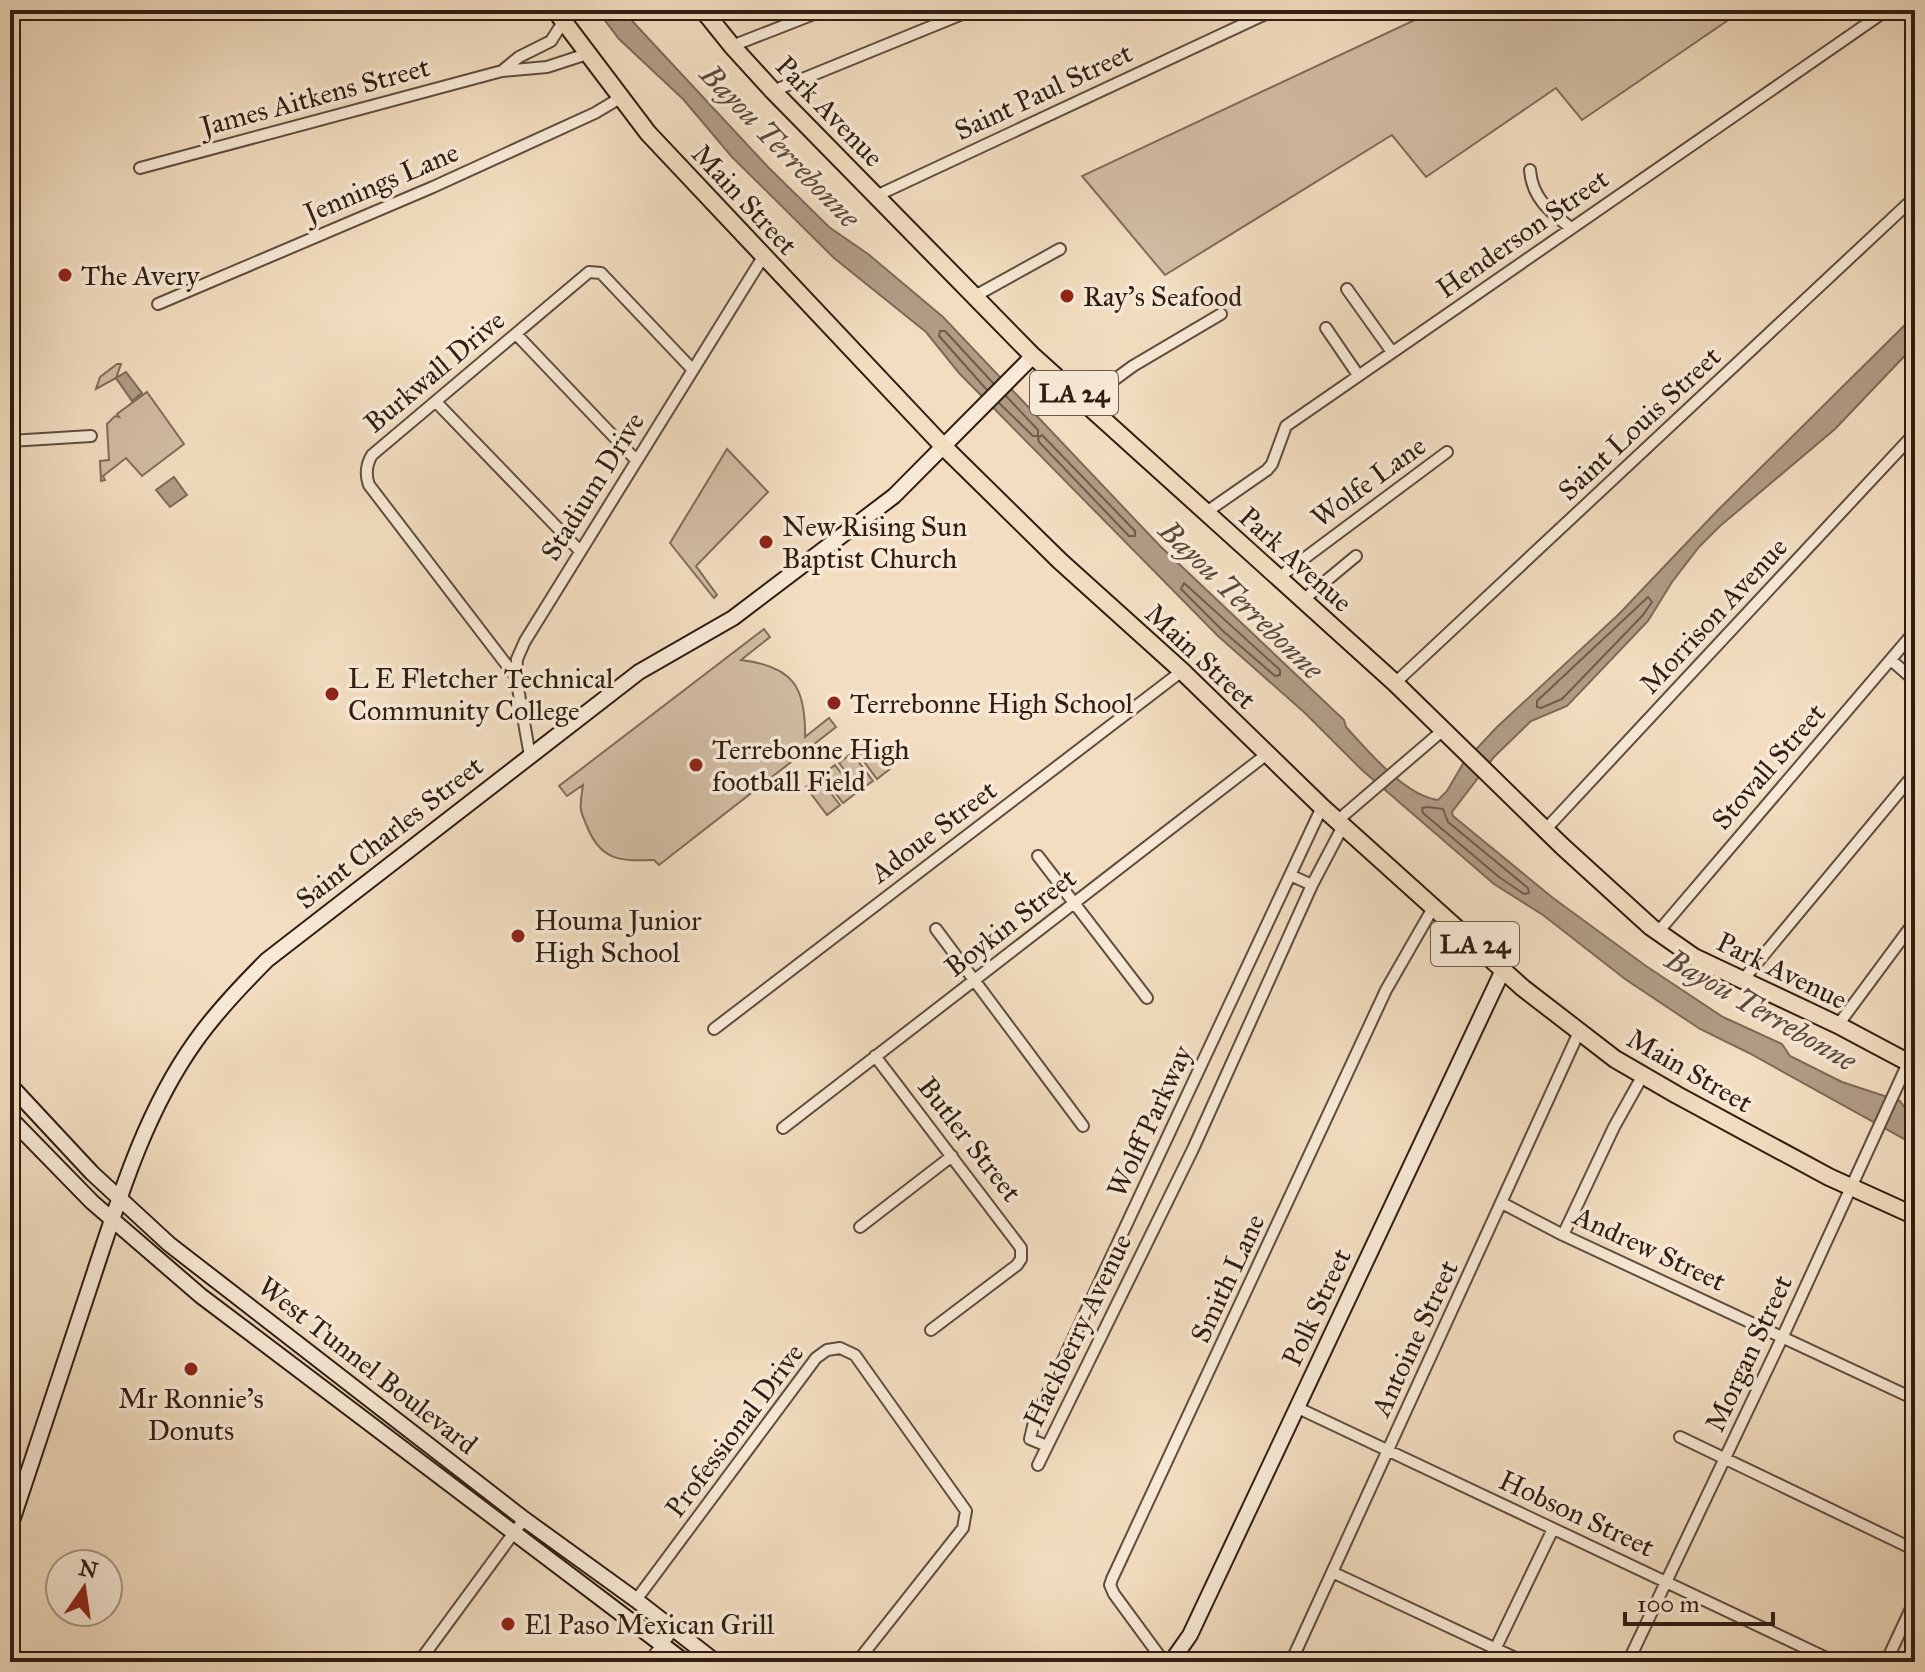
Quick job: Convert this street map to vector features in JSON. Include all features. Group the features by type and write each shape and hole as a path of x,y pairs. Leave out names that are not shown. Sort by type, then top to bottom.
{"main road":[{"name":"Park Avenue","path":"703,10 773,91 1033,356 1395,683 1545,830 1658,932 1694,957 1838,1025 1912,1065"},
{"name":"Main Street","path":"559,16 648,133 943,446 1060,561 1182,671 1322,807 1503,970 1579,1032 1643,1075 1850,1187 1915,1216"}],"street":[{"path":"732,46 824,10"},
{"path":"773,91 972,10"},
{"name":"Saint Paul Street","path":"876,196 1274,10"},
{"name":"Henderson Street","path":"1205,513 1267,470 1286,426 1887,10"},
{"name":"James Aitkens Street","path":"502,71 519,57 551,41 559,16"},
{"name":"James Aitkens Street","path":"140,168 502,71 547,67 587,54"},
{"name":"Jennings Lane","path":"158,304 433,187 595,113 620,98"},
{"path":"1530,170 1531,188 1549,212 1571,228"},
{"name":"Saint Louis Street","path":"1395,683 1915,197"},
{"path":"975,296 1060,249"},
{"name":"Stadium Drive","path":"530,756 516,677 517,659 525,641 763,257"},
{"name":"Burkwall Drive","path":"516,677 369,485 366,477 372,455 589,272 601,273 692,369"},
{"path":"1347,289 1392,352"},
{"path":"1084,402 1133,366 1221,314"},
{"path":"1326,328 1358,375"},
{"path":"516,334 636,460"},
{"name":"Saint Charles Street","path":"10,1527 119,1199 160,1100 194,1043 226,1002 267,960 639,672 733,618 894,496 1033,356"},
{"path":"436,402 580,551"},
{"name":"Morrison Avenue","path":"1545,830 1915,433"},
{"path":"10,441 91,436"},
{"name":"Wolfe Lane","path":"1278,578 1447,452"},
{"path":"1303,600 1356,556"},
{"name":"Stovall Street","path":"1658,932 1915,631"},
{"path":"1891,660 1915,681"},
{"name":"Adoue Street","path":"714,1029 1182,671"},
{"name":"Hackberry Avenue","path":"1038,1465 1193,1149 1340,823 1370,791 1442,731"},
{"name":"Boykin Street","path":"783,1128 1267,754"},
{"path":"1742,981 1915,773"},
{"name":"Wolff Parkway","path":"1047,1446 1030,1439 1034,1422 1322,807"},
{"path":"1038,856 1147,998"},
{"path":"1290,875 1312,885"},
{"name":"Smith Lane","path":"1164,1662 1114,1594 1110,1585 1112,1579 1386,990 1433,908"},
{"path":"1838,1025 1915,921"},
{"path":"936,929 1083,1126"},
{"name":"Polk Street","path":"1171,1662 1190,1635 1503,970"},
{"name":"Antoine Street","path":"1291,1662 1579,1032"},
{"name":"Butler Street","path":"875,1056 1016,1239 1022,1254 1017,1265 931,1330"},
{"name":"Morgan Street","path":"1628,1662 1783,1336 1877,1128 1912,1065"},
{"path":"1563,1235 1614,1127 1643,1075"},
{"name":"West Tunnel Boulevard","path":"10,1085 49,1130 169,1244 524,1519 716,1662"},
{"name":"West Tunnel Boulevard","path":"10,1118 112,1220 201,1296 685,1662"},
{"path":"860,1227 952,1156"},
{"name":"Andrew Street","path":"1502,1203 1563,1235 1908,1396"},
{"name":"Professional Drive","path":"636,1600 816,1358 833,1348 847,1350 855,1355 966,1511 963,1528 857,1662"},
{"name":"Hobson Street","path":"1298,1408 1835,1662"},
{"path":"1680,1437 1915,1550"},
{"path":"419,1662 524,1519"},
{"path":"1489,1662 1553,1529"},
{"path":"1332,1572 1524,1662"},
{"path":"1886,1662 1915,1600"},
{"path":"649,1662 673,1630"}],"shaded area":[{"path":"1436,10 1743,10 1582,120 1556,88 1426,177 1392,135 1165,275 1082,176"},
{"path":"121,364 116,378 96,389 100,377"},
{"path":"147,392 184,444 142,476 126,458 101,481 100,461 109,460 107,424"},
{"path":"727,449 768,492 696,566 717,595 714,598 670,543"},
{"path":"764,629 770,637 741,660 773,668 793,682 803,705 805,737 829,718 836,727 659,865 654,860 625,860 609,855 596,843 584,819 581,809 583,785 567,796 559,786"},
{"path":"869,741 890,769 877,779 856,751"},
{"path":"852,753 873,781 860,790 839,763"},
{"path":"835,765 856,793 843,803 822,775"},
{"path":"819,778 840,805 827,815 806,787"}],"water":[{"path":"597,10 622,10 768,167 829,227 868,254 943,317 1160,546 1344,720 1346,727 1376,760 1425,797 1438,800 1464,762 1497,727 1619,614 1717,511 1915,315 1915,345 1835,429 1699,547 1648,621 1567,706 1531,721 1494,757 1452,812 1553,898 1723,1017 1782,1044 1790,1056 1842,1082 1900,1101 1915,1115 1915,1145 1700,1029 1625,979 1543,915 1494,884 1362,770 1305,713 1218,636 959,373 926,332 834,258 732,157 683,99 619,39"},
{"path":"126,372 142,393 132,401 116,378"},
{"path":"174,477 187,495 170,507 156,490"}],"place":[{"name":"The Avery","path":"65,275"},
{"name":"Ray's Seafood","path":"1067,296"},
{"name":"New Rising Sun Baptist Church","path":"766,542"},
{"name":"L E Fletcher Technical Community College","path":"332,694"},
{"name":"Terrebonne High School","path":"834,703"},
{"name":"Terrebonne High football Field","path":"696,765"},
{"name":"Houma Junior High School","path":"518,936"},
{"name":"Mr Ronnie's Donuts","path":"191,1369"},
{"name":"El Paso Mexican Grill","path":"508,1624"}],"water label":[{"name":"Bayou Terrebonne","path":"780,146"},
{"name":"Bayou Terrebonne","path":"1241,600"},
{"name":"Bayou Terrebonne","path":"1761,1010"}]}
